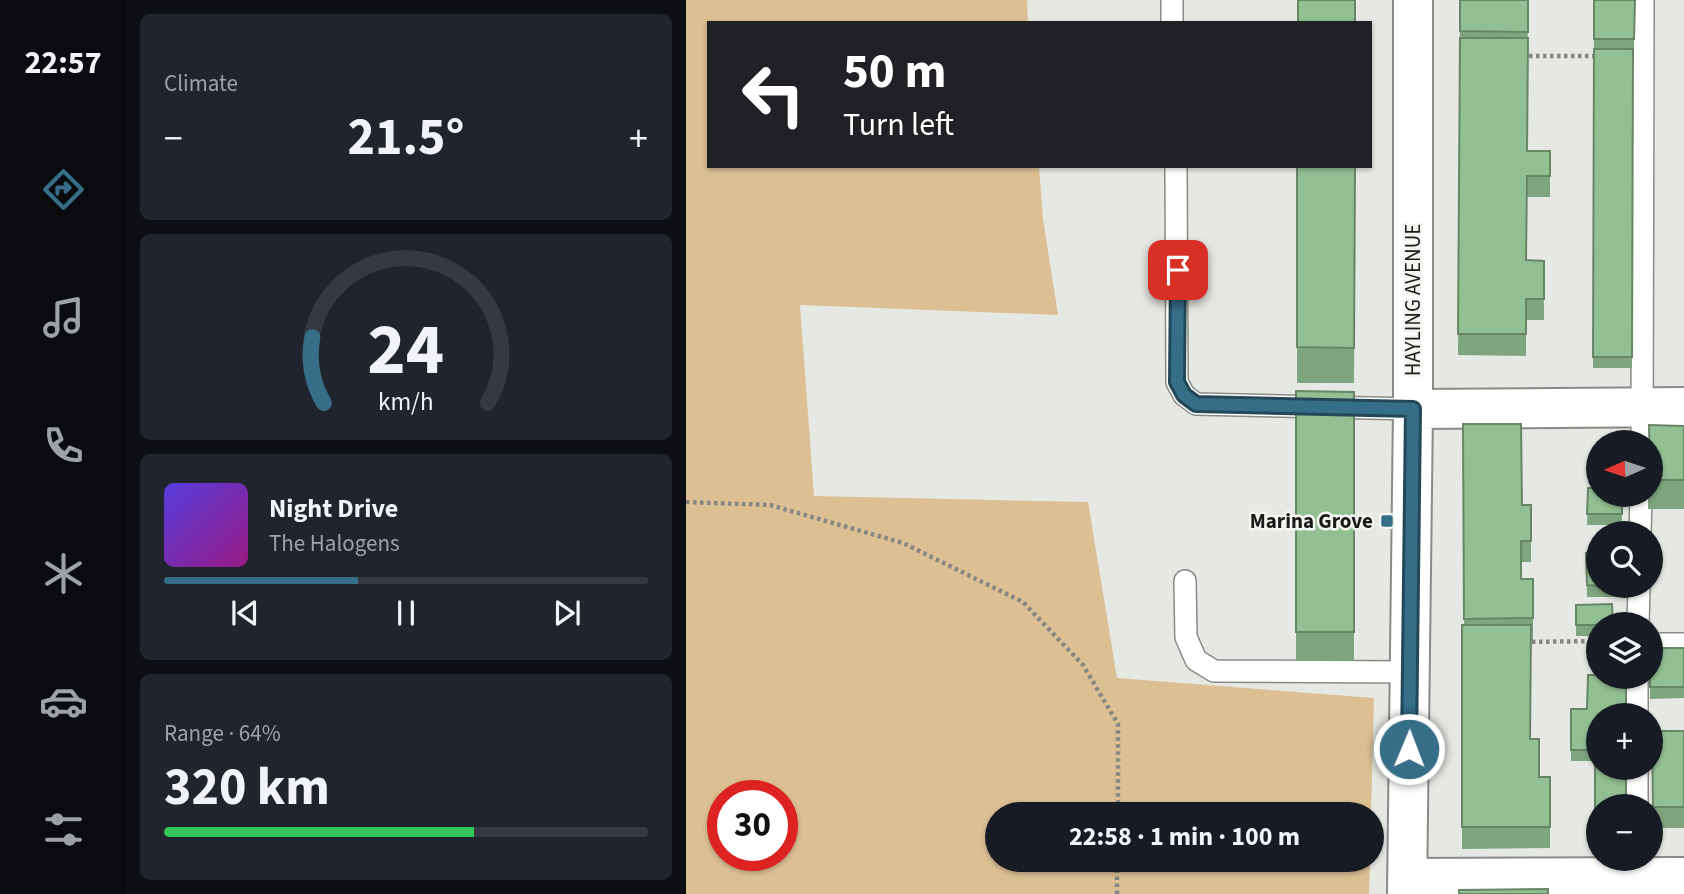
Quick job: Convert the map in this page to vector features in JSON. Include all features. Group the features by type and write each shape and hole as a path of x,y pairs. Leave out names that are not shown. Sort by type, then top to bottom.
{"street":[{"name":"HAYLING AVENUE","path":"1407,886 1413,409 1413,0"},
{"path":"1413,409 1642,425 1684,407"},
{"path":"1407,886 1684,877"}],"lane":[{"path":"1172,0 1172,21"},
{"path":"1642,425 1643,0"},
{"path":"1176,168 1177,382 1184,395 1196,404 1413,409"},
{"path":"1185,581 1186,637 1196,660 1214,671 1410,672"},
{"path":"1663,644 1684,645"}],"path":[{"path":"1521,56 1644,56"},
{"path":"686,502 771,505 903,543 1023,601 1083,664 1118,724 1118,802"},
{"path":"1517,642 1586,641"},
{"path":"1117,872 1117,894"}],"shaded area":[{"path":"686,0 1027,0 1028,21 707,21 707,168 1039,168 1043,219 1058,315 800,305 814,496 1088,502 1117,678 1374,698 1371,802 985,802 985,872 1370,872 1369,894 686,894"}],"building":[{"path":"1298,0 1355,0 1355,21 1298,21"},
{"path":"1460,0 1528,0 1528,32 1460,31"},
{"path":"1594,0 1635,0 1634,39 1594,39"},
{"path":"1460,38 1528,38 1527,151 1550,151 1550,176 1527,176 1526,260 1544,261 1544,299 1526,299 1526,334 1458,334"},
{"path":"1594,49 1633,49 1632,357 1593,357"},
{"path":"1297,168 1355,168 1354,348 1297,347"},
{"path":"1296,391 1354,392 1354,632 1296,632"},
{"path":"1463,424 1521,424 1522,505 1531,505 1531,541 1521,541 1521,579 1533,579 1533,618 1464,619"},
{"path":"1649,425 1684,426 1684,480 1663,480 1663,430 1649,430"},
{"path":"1587,508 1622,508 1622,514 1587,514"},
{"path":"1612,604 1612,612 1586,612 1586,625 1576,625 1576,605"},
{"path":"1462,625 1531,625 1530,739 1539,739 1539,777 1550,777 1550,827 1462,827"},
{"path":"1663,648 1684,648 1684,687 1663,687"},
{"path":"1588,689 1626,689 1626,703 1587,703"},
{"path":"1571,709 1586,709 1586,750 1571,750"},
{"path":"1663,731 1684,731 1684,807 1663,807 1663,794 1653,794 1653,780 1663,780"},
{"path":"1595,780 1626,780 1626,794 1595,794"},
{"path":"1548,889 1548,894 1459,894 1459,890"}],"place":[{"name":"Marina Grove","path":"1387,521"}],"route":[{"path":"1178,270 1177,382 1184,395 1196,404 1413,409 1409,749"}]}
